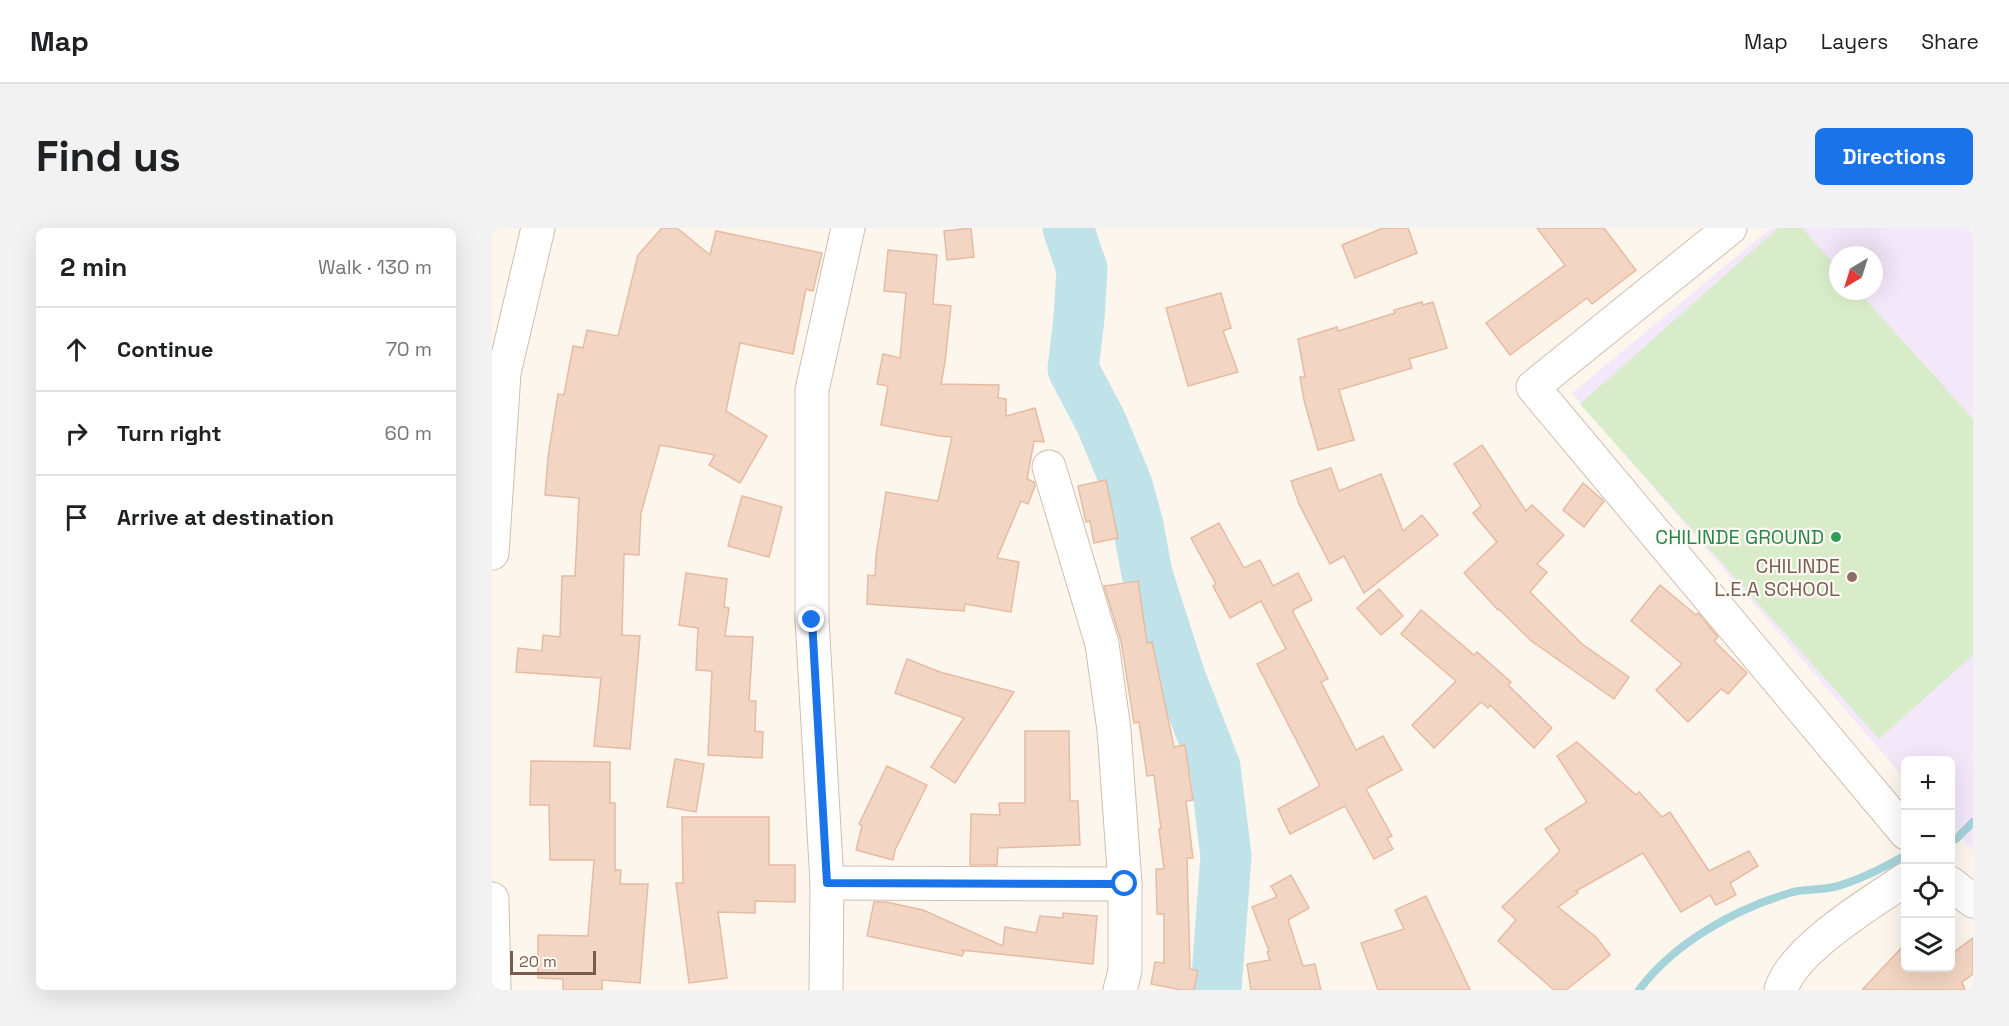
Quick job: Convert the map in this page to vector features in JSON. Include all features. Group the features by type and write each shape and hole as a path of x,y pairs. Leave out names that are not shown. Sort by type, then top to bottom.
{"street":[{"path":"492,553 498,371 538,228"},
{"path":"826,990 827,883 812,620 812,390 848,228"},
{"path":"1730,228 1533,387 1901,828"},
{"path":"1049,467 1102,644 1114,730 1125,884 1125,971 1120,990"},
{"path":"1781,990 1801,959 1836,927 1901,882"},
{"path":"827,883 1125,884"},
{"path":"1955,887 1973,901"},
{"path":"492,899 494,990"}],"shaded area":[{"name":"CHILINDE GROUND","path":"1771,228 1973,228 1973,850 1955,832 1955,756 1901,756 1901,774 1572,393"}],"green space":[{"name":"CHILINDE GROUND","path":"1778,228 1802,228 1829,258 1829,300 1866,300 1973,419 1973,655 1879,739 1580,404"}],"building":[{"path":"662,228 677,228 710,255 716,231 822,253 813,291 806,289 793,354 740,343 726,411 767,436 740,483 709,465 715,455 660,445 641,513 639,555 624,554 622,635 640,636 630,749 594,746 601,678 516,672 518,648 542,651 543,635 560,637 562,576 575,576 579,498 545,495 548,457 558,394 564,395 573,346 583,348 587,330 618,336 638,255"},
{"path":"971,228 974,257 947,260 944,231"},
{"path":"1383,228 1408,228 1417,253 1355,278 1342,245"},
{"path":"1537,228 1604,228 1636,270 1592,304 1587,298 1510,355 1486,323 1565,265"},
{"path":"888,250 937,255 933,304 951,306 941,384 999,385 998,398 1006,399 1006,416 1035,408 1044,442 1034,441 1027,479 1034,482 1035,486 1028,504 1021,501 997,558 1019,562 1011,612 965,604 964,611 867,604 868,575 875,576 886,492 938,501 952,437 881,425 888,386 877,384 883,354 900,358 906,293 884,291"},
{"path":"1221,293 1231,328 1223,331 1238,372 1188,386 1166,308"},
{"path":"1422,302 1423,305 1433,302 1447,348 1409,359 1412,368 1339,390 1354,440 1318,450 1304,400 1300,377 1305,377 1298,339 1337,327 1338,331"},
{"path":"1482,445 1526,511 1532,505 1564,535 1537,564 1547,572 1530,592 1582,644 1629,677 1614,699 1530,640 1464,573 1497,542 1473,513 1481,506 1454,464"},
{"path":"1331,468 1339,491 1381,474 1403,531 1422,515 1438,535 1364,593 1344,556 1330,564 1299,504 1291,481"},
{"path":"1106,480 1118,538 1094,543 1090,521 1086,522 1078,486"},
{"path":"1583,483 1604,501 1584,527 1563,510"},
{"path":"742,496 782,507 769,557 728,546"},
{"path":"1219,523 1244,568 1260,560 1273,586 1298,573 1312,600 1293,612 1328,679 1321,682 1356,750 1383,736 1402,770 1366,789 1392,836 1387,838 1393,849 1374,859 1345,806 1290,834 1278,809 1320,786 1257,664 1286,649 1261,601 1230,618 1213,586 1216,584 1191,538"},
{"path":"686,573 727,579 724,607 729,608 725,636 753,637 749,701 756,701 755,731 763,732 762,758 708,755 712,671 696,670 698,628 679,625"},
{"path":"1138,581 1147,643 1152,642 1174,747 1185,745 1193,800 1186,801 1193,858 1187,858 1190,969 1198,971 1194,990 1151,984 1155,962 1164,963 1164,914 1157,914 1156,869 1164,869 1159,829 1161,829 1154,775 1147,776 1139,722 1134,723 1121,641 1104,586"},
{"path":"1660,585 1696,615 1698,613 1718,637 1714,641 1747,673 1728,694 1721,689 1688,722 1656,690 1682,664 1631,621"},
{"path":"1379,589 1403,616 1381,635 1357,608"},
{"path":"1421,610 1474,655 1477,652 1511,682 1508,685 1552,728 1534,748 1490,705 1488,708 1481,702 1434,748 1412,725 1456,681 1401,634"},
{"path":"907,659 940,672 1014,692 955,783 931,767 964,718 895,693"},
{"path":"1025,731 1069,731 1070,801 1078,801 1080,845 998,848 997,865 970,865 971,814 1000,815 999,803 1025,803"},
{"path":"1577,742 1636,795 1639,792 1662,817 1670,812 1709,871 1749,851 1758,866 1730,883 1736,895 1716,905 1710,895 1681,912 1643,853 1576,891 1578,893 1558,907 1596,937 1610,955 1566,990 1554,990 1498,941 1516,920 1502,907 1560,851 1545,829 1587,802 1557,756"},
{"path":"675,759 704,764 696,812 667,807"},
{"path":"531,761 610,762 610,803 615,803 615,870 621,870 620,884 648,884 640,983 602,980 602,990 563,990 563,979 538,978 538,935 588,936 594,860 550,860 549,805 530,805"},
{"path":"887,766 927,785 895,850 893,860 856,850 862,826 859,824"},
{"path":"682,817 769,817 769,865 795,865 795,902 755,901 755,913 718,912 727,978 689,983 676,883 683,883"},
{"path":"1291,875 1309,908 1288,920 1303,966 1315,964 1321,990 1251,990 1247,964 1270,960 1267,952 1269,951 1252,907 1277,897 1271,886"},
{"path":"1426,896 1470,990 1378,990 1361,943 1404,929 1395,910"},
{"path":"874,902 886,902 923,910 1003,946 1005,927 1036,933 1040,916 1063,918 1063,913 1097,916 1093,964 961,950 964,952 962,956 867,936"},
{"path":"1973,938 1973,974 1962,982 1965,990 1862,990 1901,948 1901,972 1955,972 1955,951"}],"waterway":[{"path":"1068,228 1082,269 1073,369 1101,422 1127,485 1138,525 1147,574 1180,677 1215,767 1226,856 1216,990"},
{"path":"1955,839 1973,822"},
{"path":"1639,990 1670,957 1688,942 1728,918 1793,892 1834,887 1852,881 1901,858"}],"place":[{"name":"CHILINDE GROUND","path":"1836,537"},
{"name":"CHILINDE L.E.A SCHOOL","path":"1852,577"}],"route":[{"path":"812,620 827,883 1125,884"}]}
